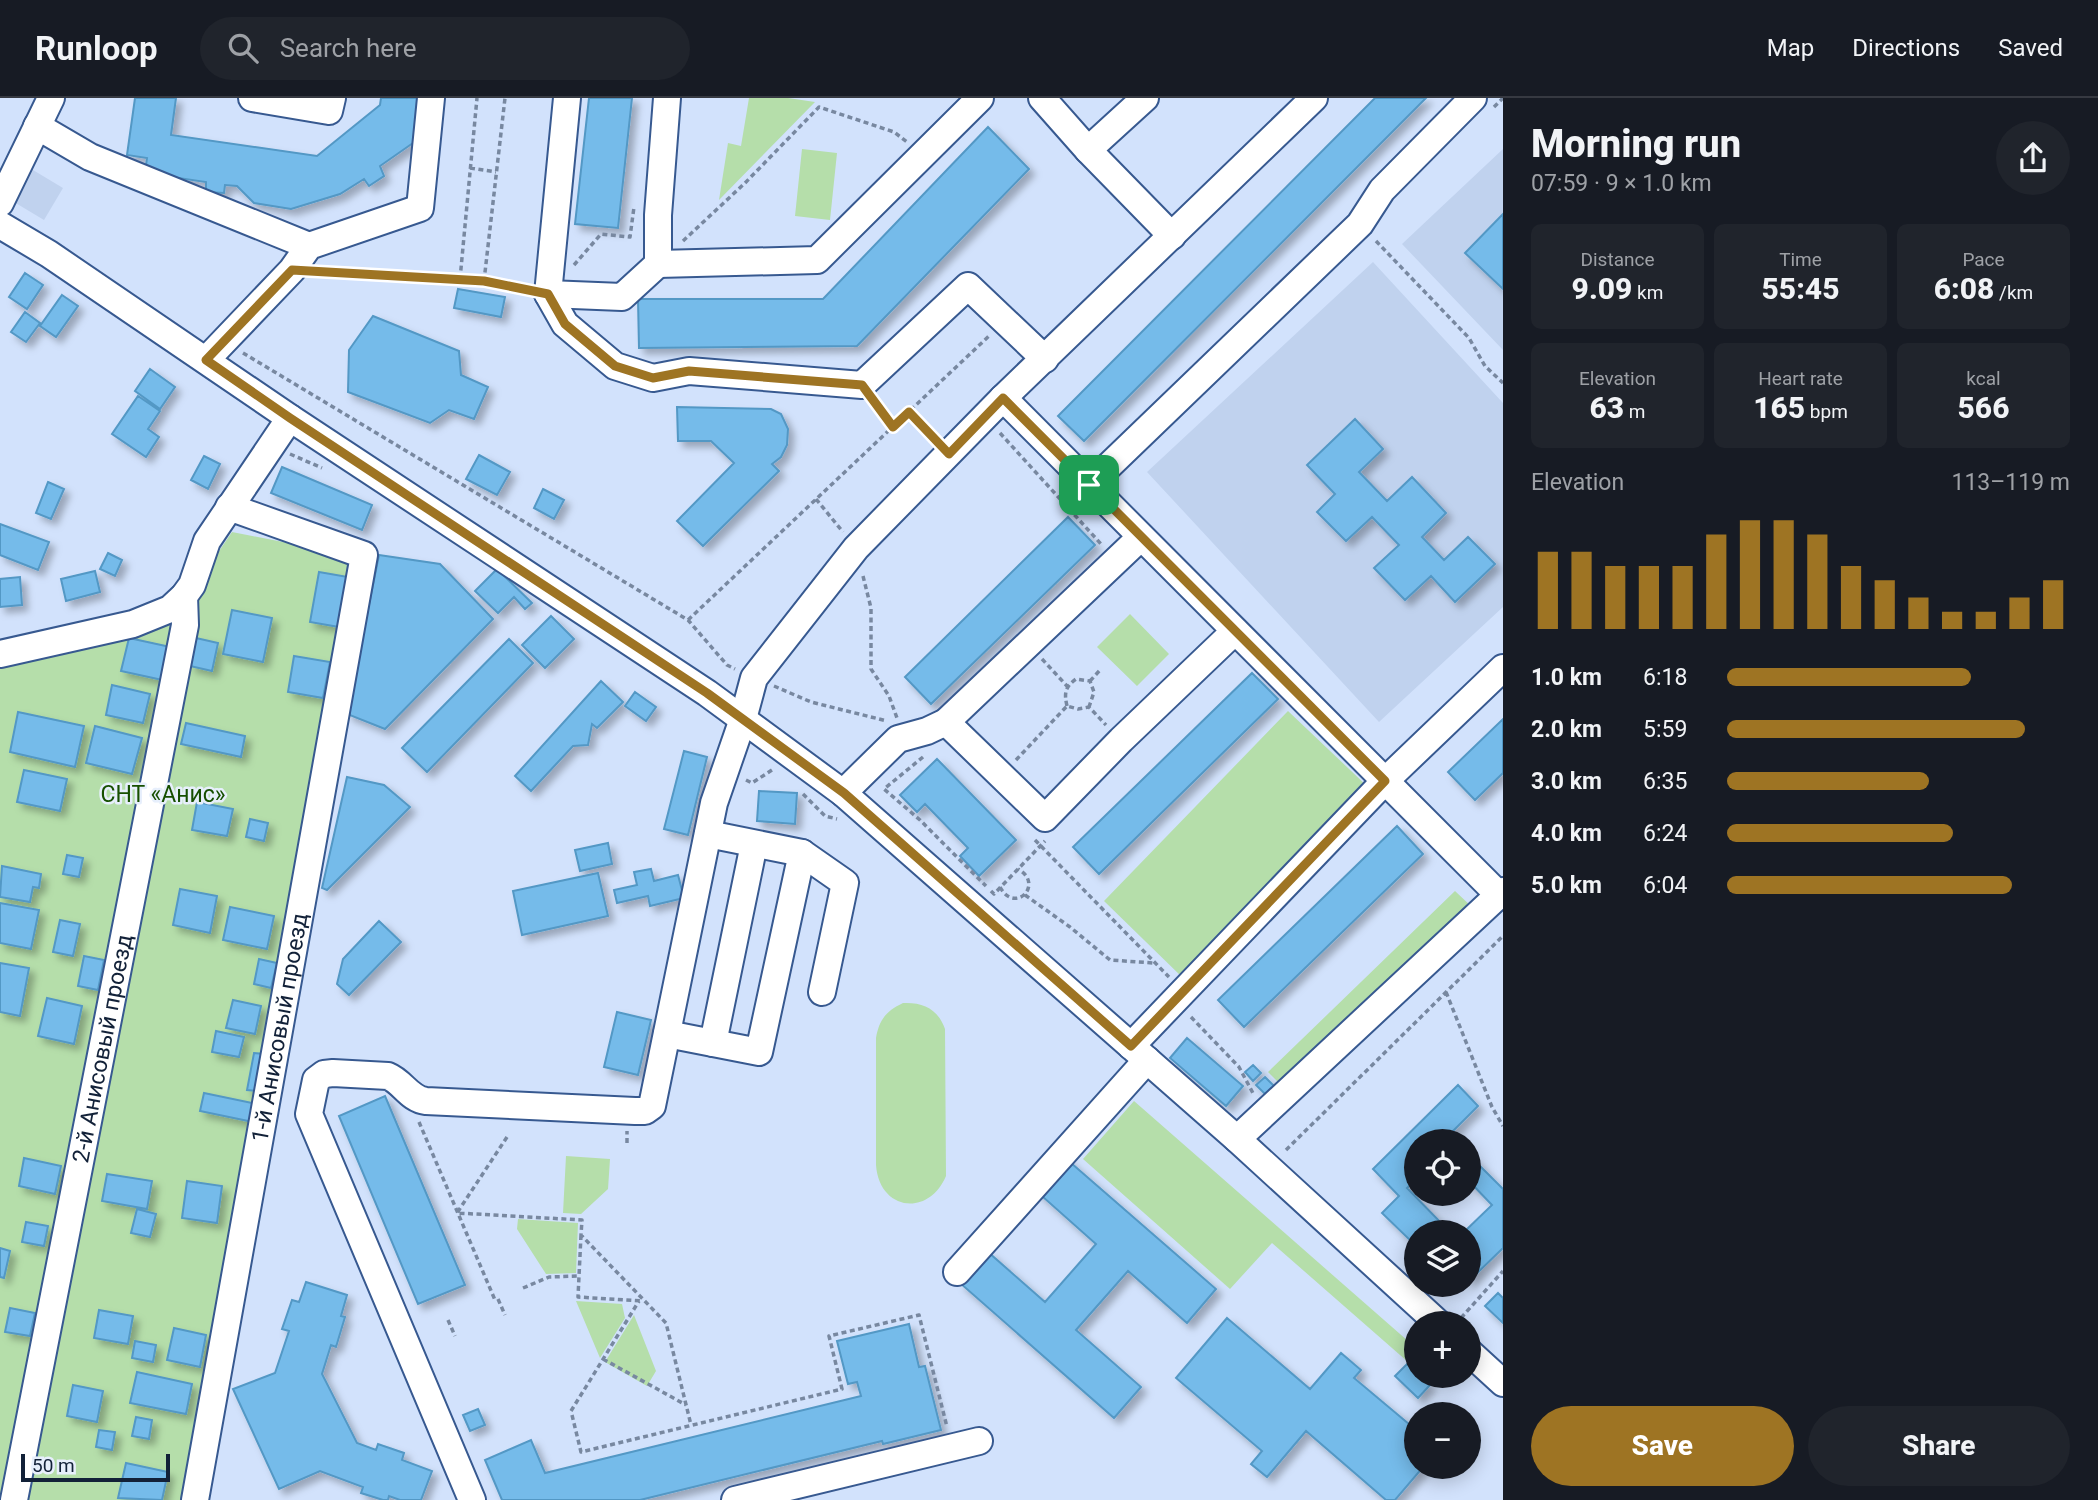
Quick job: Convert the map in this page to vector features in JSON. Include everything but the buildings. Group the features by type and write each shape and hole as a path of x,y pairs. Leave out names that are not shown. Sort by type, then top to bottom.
{"street":[{"path":"0,203 51,98"},
{"path":"252,98 329,111 331,98"},
{"path":"206,360 292,270 309,246 420,208 431,98"},
{"path":"567,98 548,294 565,324 615,366 653,378 689,371 862,385 968,286 1045,359"},
{"path":"658,264 658,215 667,98"},
{"path":"548,294 622,297 658,264 817,260 980,98"},
{"path":"1042,98 1088,150 1172,236"},
{"path":"1088,150 1145,98"},
{"path":"472,1500 309,1114 316,1080 324,1074 388,1076 394,1078 416,1098 426,1101 645,1111 652,1106 714,803 754,678 856,548 1003,398 1314,98"},
{"path":"1089,485 1360,224 1382,190 1473,98"},
{"path":"37,126 90,158 309,246"},
{"path":"0,225 50,254 290,418 696,685 743,719 1139,1053 1437,1311"},
{"path":"1003,398 1385,781 1501,893 1237,1139"},
{"path":"0,654 133,624 170,609 192,584 207,541 290,418"},
{"name":"1-й Анисовый проезд","path":"195,1500 364,555 229,507"},
{"path":"843,805 898,739 928,731 946,722 1141,537"},
{"name":"2-й Анисовый проезд","path":"14,1500 186,625 184,596"},
{"path":"946,722 1045,818 1121,740 1235,631"},
{"path":"957,1272 1139,1053 1385,781 1503,668"},
{"path":"708,834 802,853 845,883 822,992"},
{"path":"713,1043 754,844"},
{"path":"667,1034 759,1052 802,853"},
{"path":"1481,1363 1503,1383"},
{"path":"735,1500 979,1441"}],"path":[{"path":"460,279 477,98"},
{"path":"484,281 505,98"},
{"path":"658,264 745,183 819,107 894,132 923,155"},
{"path":"470,168 496,173"},
{"path":"292,270 484,281 548,294 601,234 630,237 635,200"},
{"path":"1360,224 1469,338 1485,366 1503,383"},
{"path":"688,620 998,328"},
{"path":"239,351 688,620 727,665 811,702 899,724 889,696 871,669 871,608 856,548 816,499"},
{"path":"862,385 893,427"},
{"path":"909,412 949,454"},
{"path":"994,428 1102,545"},
{"path":"1029,645 1067,686"},
{"path":"1090,681 1101,669"},
{"path":"1067,706 1064,695 1067,686 1076,679 1090,681"},
{"path":"1089,707 1094,692 1090,681"},
{"path":"884,789 931,750"},
{"path":"726,769 752,783 776,767"},
{"path":"796,787 825,816 833,819 843,805"},
{"path":"1000,887 1010,898 1025,895 1029,880 1025,873 1018,869"},
{"path":"1025,895 1110,960 1156,963"},
{"path":"1286,1150 1503,936"},
{"path":"1446,992 1492,1107 1503,1126"},
{"path":"416,1098 415,1111 457,1213 505,1315"},
{"path":"457,1213 507,1137"},
{"path":"457,1213 582,1220 578,1297 645,1301"},
{"path":"581,1235 666,1323 691,1425"},
{"path":"1460,1311 1503,1271"},
{"path":"523,1289 549,1277 579,1276"},
{"path":"639,1301 572,1413 581,1452 842,1389 829,1336 919,1315 952,1448"},
{"path":"448,1320 455,1336"},
{"path":"603,1359 686,1405"}],"shaded area":[{"path":"1503,149 1503,350 1402,244"},
{"path":"23,164 63,188 44,220 4,196"},
{"path":"1373,262 1503,403 1503,607 1379,722 1147,472"}],"green space":[{"path":"749,98 788,98 815,102 719,200 728,143 741,146"},
{"path":"802,149 837,153 830,220 795,216"},
{"name":"СНТ «Анис»","path":"232,532 369,559 205,1500 0,1500 0,663 148,628 202,576"},
{"path":"1130,614 1169,654 1137,686 1097,647"},
{"path":"1288,711 1369,788 1184,979 1104,901"},
{"path":"1455,891 1473,908 1286,1090 1268,1072"},
{"path":"903,1003 929,1008 938,1016 945,1029 946,1176 938,1189 917,1203 905,1203 886,1192 879,1180 876,1165 876,1038 884,1017"},
{"path":"1134,1101 1404,1337 1404,1358 1272,1243 1230,1289 1083,1159"},
{"path":"566,1156 610,1159 608,1189 581,1214 563,1213"},
{"path":"518,1219 578,1223 576,1273 546,1274 517,1229"},
{"path":"576,1301 622,1304 625,1318 600,1358"},
{"path":"634,1315 656,1371 647,1386 605,1362"}],"route":[{"path":"292,270 484,281 548,294 565,324 615,366 653,378 689,371 862,385 893,427 909,412 949,454 1003,398 1089,485 1385,781 1131,1046 844,793 707,693 206,360 292,270"}]}
